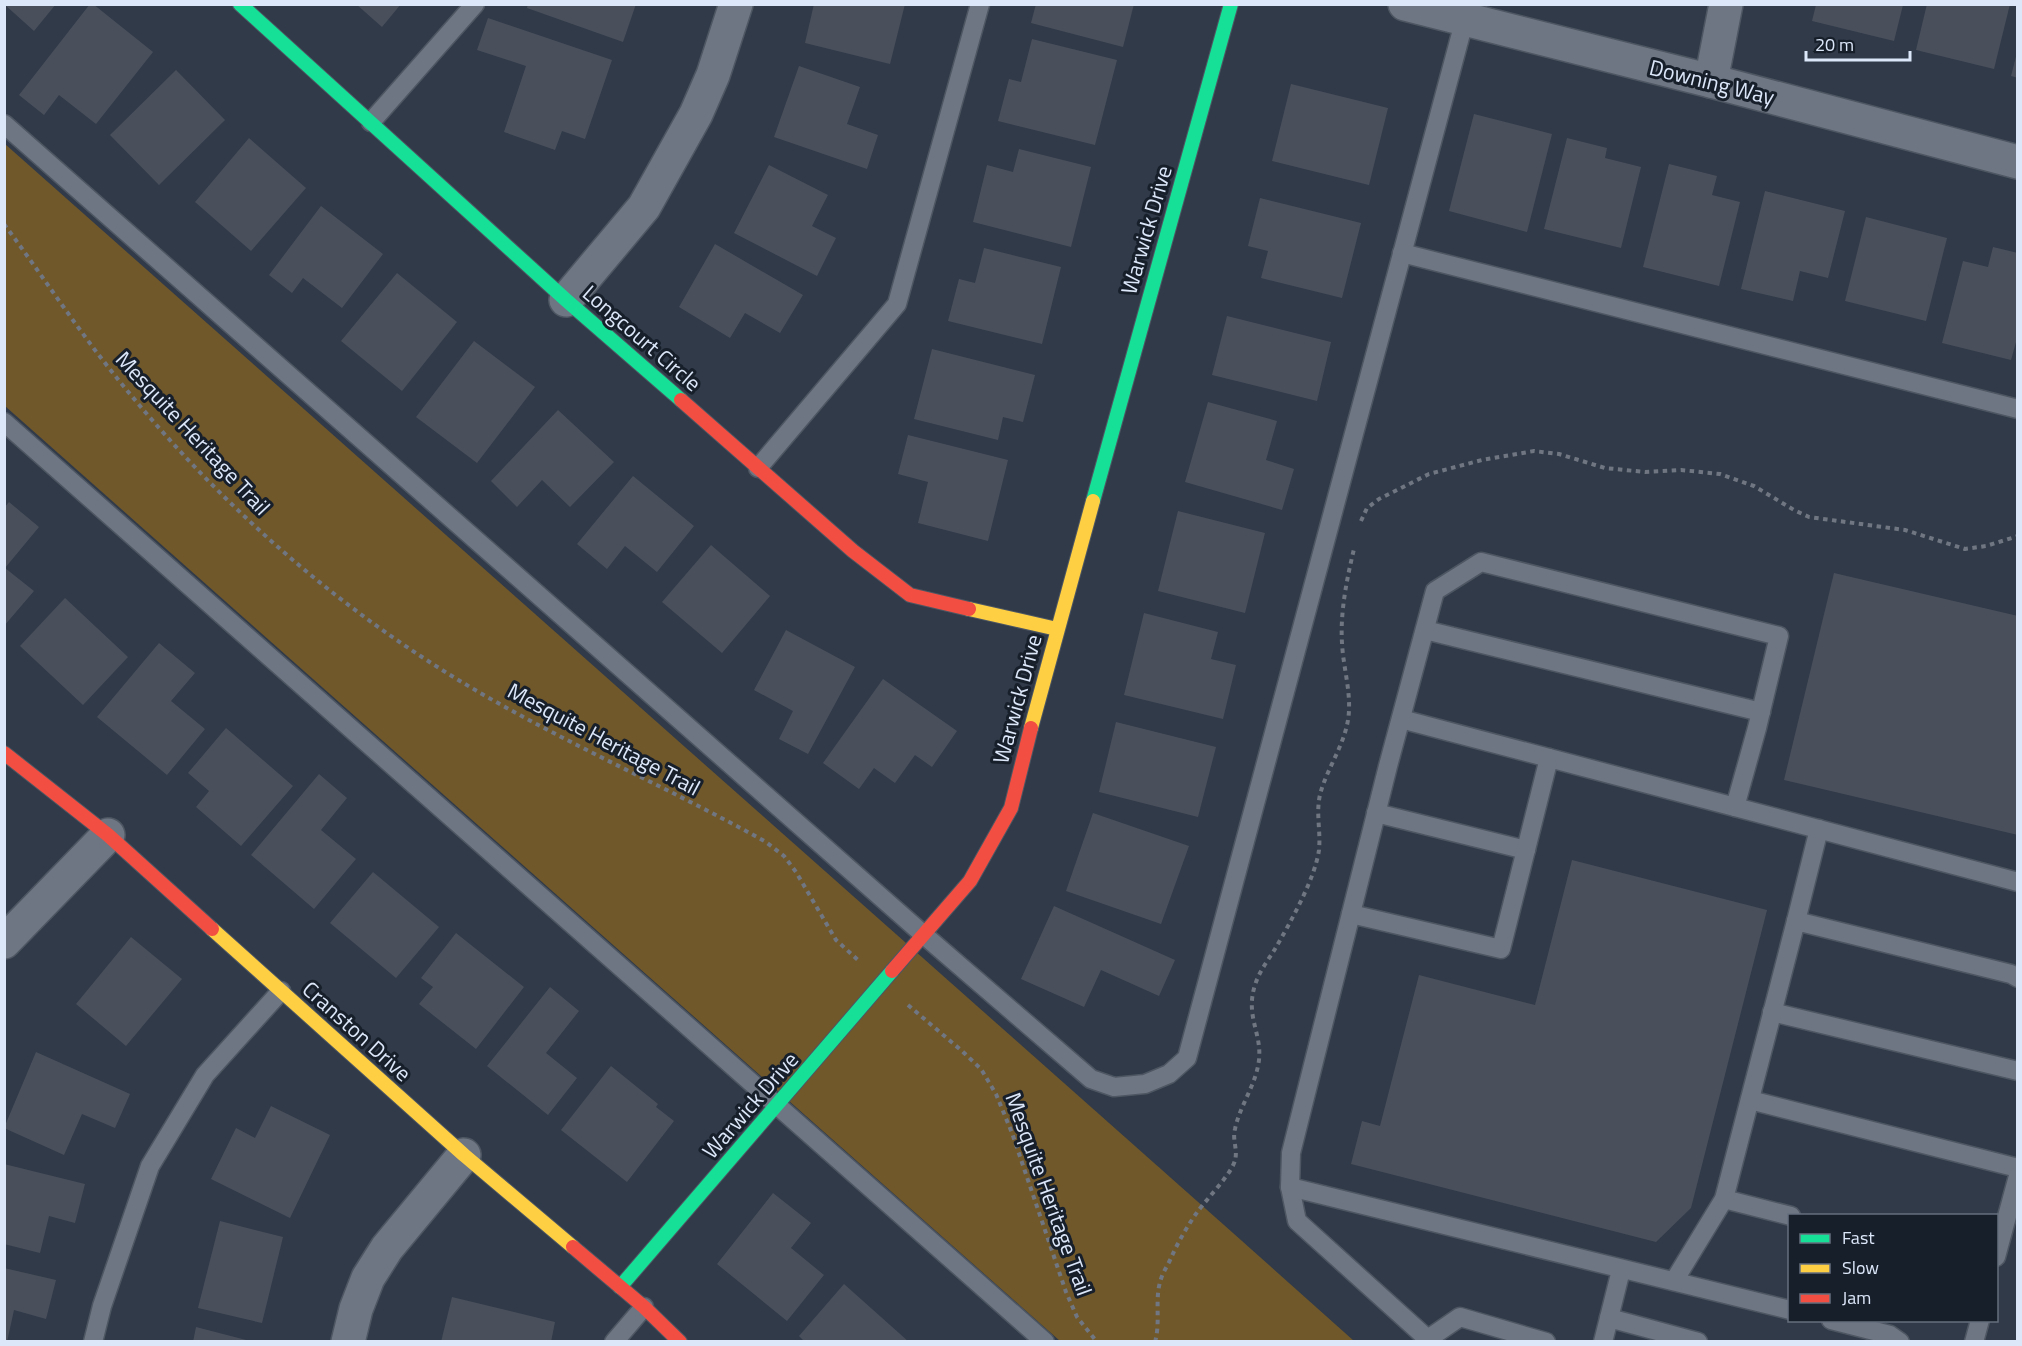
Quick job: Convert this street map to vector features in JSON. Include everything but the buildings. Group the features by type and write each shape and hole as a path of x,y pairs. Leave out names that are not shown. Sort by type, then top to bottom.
{"street":[{"name":"Longcourt Circle","path":"240,4 566,300 853,551 909,595 1057,629"},
{"path":"566,300 645,207 696,114 713,75 736,4"},
{"name":"Warwick Drive","path":"620,1287 970,881 1011,808 1057,629 1231,4"},
{"name":"Downing Way","path":"1405,4 1467,12 1711,81 2018,162"},
{"path":"1711,81 1726,4"},
{"name":"Cranston Drive","path":"4,753 108,835 464,1155 644,1307 680,1341"},
{"path":"4,942 108,835"},
{"path":"348,1341 356,1309 368,1278 387,1248 464,1155"}],"lane":[{"path":"371,122 474,4"},
{"path":"758,468 897,304 980,4"},
{"path":"4,124 924,935 1091,1079 1114,1087 1145,1084 1169,1074 1187,1058 1467,12"},
{"path":"1402,253 2018,409"},
{"path":"4,422 1045,1341"},
{"path":"1546,1341 1460,1317 1429,1340 1296,1221 1290,1187 1292,1153 1376,813 1435,591 1481,562 1779,636 1735,807"},
{"path":"1425,630 1761,712"},
{"path":"1401,718 2018,882"},
{"path":"1351,914 1501,949 1549,758"},
{"path":"1376,813 1526,850"},
{"path":"1674,1281 1724,1199 1820,830"},
{"path":"1796,921 2018,978"},
{"path":"93,1341 102,1306 150,1166 204,1076 281,991"},
{"path":"1772,1012 2018,1071"},
{"path":"1750,1100 2018,1168"},
{"path":"1998,1250 2018,1176"},
{"path":"1290,1187 1788,1310"},
{"path":"1724,1199 1788,1214"},
{"path":"1603,1341 1621,1270"},
{"path":"614,1341 644,1307"},
{"path":"1608,1318 1671,1338 1698,1341"},
{"path":"1839,1322 1890,1335 1900,1341"},
{"path":"1974,1341 1979,1322"}],"path":[{"name":"Mesquite Heritage Trail","path":"4,224 99,354 162,431 231,505 320,583 366,619 458,680 766,842 784,856 836,940 981,1069 996,1094 1012,1133 1066,1292 1077,1317 1097,1341"}],"shaded area":[{"path":"5,144 1354,1341 1060,1341 5,406"}],"traffic: fast":[{"path":"240,4 566,300 681,400"},
{"path":"1093,501 1231,4"},
{"path":"620,1287 892,971"}],"traffic: slow":[{"path":"1031,728 1093,501"},
{"path":"969,609 1057,629"},
{"path":"212,929 464,1155 573,1247"}],"traffic: jam":[{"path":"681,400 853,551 910,595 969,609"},
{"path":"892,971 970,881 1011,808 1031,728"},
{"path":"4,753 108,835 212,929"},
{"path":"573,1247 644,1307 680,1342"}]}
